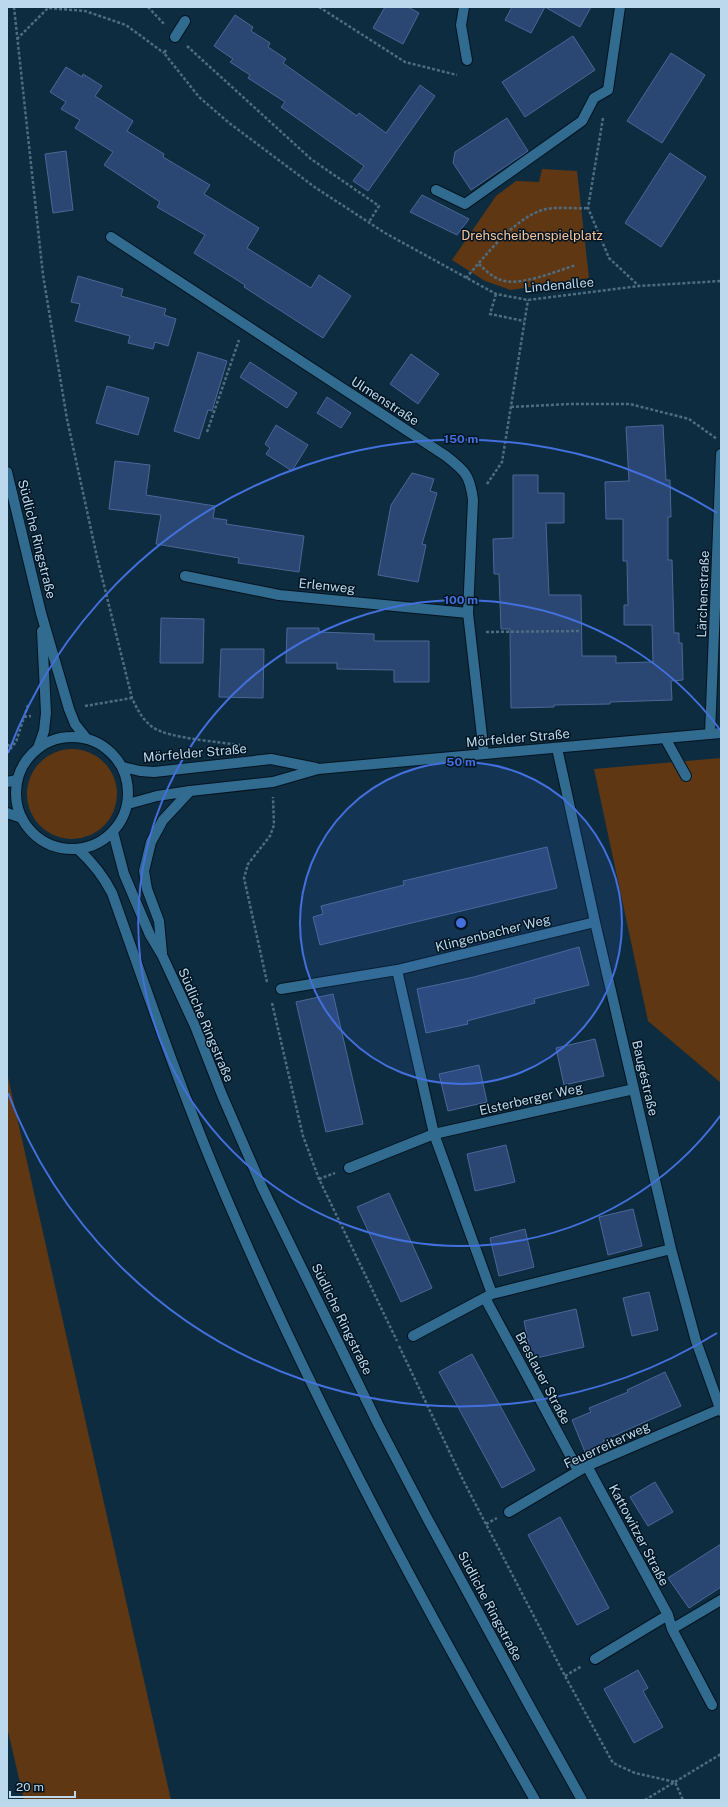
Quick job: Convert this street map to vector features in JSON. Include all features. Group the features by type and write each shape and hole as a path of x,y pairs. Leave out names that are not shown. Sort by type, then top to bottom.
{"street":[{"path":"464,7 461,26 467,60"},
{"path":"436,190 465,204 582,121 594,98 608,90 620,7"},
{"path":"176,36 185,21"},
{"name":"Ulmenstraße","path":"111,237 463,469 471,483 473,500 468,613 484,754"},
{"name":"Lärchenstraße","path":"710,734 721,454"},
{"name":"Südliche Ringstraße","path":"7,472 41,613 69,709 75,724 86,738"},
{"name":"Erlenweg","path":"185,576 279,595 468,613"},
{"name":"Südliche Ringstraße","path":"38,748 44,731 46,713 41,613"},
{"name":"Mörfelder Straße","path":"128,804 157,796 190,790 273,782 318,769 721,733"},
{"name":"Südliche Ringstraße","path":"69,736 86,738 105,747 114,754 123,767 129,785 128,804 122,819 113,832 97,844 78,849 61,848 45,843 32,832 22,818 17,806 16,793 12,781 25,762 38,748 52,740 63,737 69,736"},
{"path":"665,738 686,776"},
{"name":"Baugéstraße","path":"557,748 595,922 671,1249 696,1341 720,1410"},
{"name":"Mörfelder Straße","path":"123,767 140,771 154,772 271,759 318,769"},
{"path":"162,955 158,921 147,889 144,871 151,842 163,820 190,790"},
{"path":"7,812 22,818"},
{"name":"Südliche Ringstraße","path":"113,832 124,874 150,935 162,955 195,1026 222,1095 262,1187 378,1424 484,1623 582,1800"},
{"path":"78,849 104,876 112,893 195,1121 228,1203 267,1290 344,1448 412,1578 535,1800"},
{"name":"Klingenbacher Weg","path":"281,989 397,970 595,922"},
{"path":"397,970 434,1134 489,1296"},
{"name":"Elsterberger Weg","path":"348,1168 434,1134 634,1089"},
{"path":"413,1336 489,1296 671,1249"},
{"name":"Breslauer Straße","path":"489,1296 582,1468"},
{"name":"Feuerreiterweg","path":"509,1512 582,1468 720,1410"},
{"name":"Kattowitzer Straße","path":"582,1468 668,1615 672,1629 712,1705"},
{"path":"672,1629 721,1600"},
{"path":"595,1658 668,1615"}],"path":[{"path":"14,7 44,275 68,419 97,557 132,698 141,716 154,728 179,736 241,745"},
{"path":"148,7 176,36 311,159 379,206 369,222"},
{"path":"319,7 405,62 457,75"},
{"name":"Lindenallee","path":"17,39 48,8 85,11 126,25 164,53 199,97 228,122 316,188 369,222 496,294 528,300 639,286 721,281"},
{"path":"164,53 176,36"},
{"path":"608,90 588,208 609,258 639,286"},
{"path":"466,278 514,228 526,219 542,210 553,208 588,208"},
{"path":"479,264 490,274 501,280 520,282 576,265"},
{"path":"496,294 490,314 524,321"},
{"path":"473,500 492,479 502,462 528,300"},
{"path":"207,432 244,324"},
{"path":"510,407 571,404 630,404 690,419 721,442"},
{"path":"469,632 581,631"},
{"path":"7,753 16,742 24,717"},
{"path":"7,746 16,742"},
{"path":"268,987 244,878 248,864 270,836 274,825 273,782"},
{"path":"272,1002 302,1136 319,1179 463,1480 569,1683 613,1763 635,1773 675,1782"},
{"path":"645,1800 721,1754"},
{"path":"675,1782 683,1800"}],"green space":[{"name":"Drehscheibenspielplatz","path":"542,169 577,171 589,278 511,290 485,281 452,260 496,196 516,181 539,182"},
{"path":"72,749 89,753 104,762 113,777 117,794 113,811 104,826 89,835 72,839 55,835 40,826 31,811 27,794 31,777 40,762 55,753"},
{"path":"721,758 721,1083 648,1021 594,769"},
{"path":"7,1073 171,1800 24,1800 7,1727"}],"building":[{"path":"385,7 408,7 419,13 403,44 373,28"},
{"path":"512,7 545,7 531,33 505,20"},
{"path":"545,7 591,7 580,27"},
{"path":"235,15 253,27 251,31 270,43 268,47 286,59 283,63 357,116 359,113 386,133 420,85 435,96 368,191 353,181 364,166 281,107 285,102 248,78 250,75 230,62 233,59 214,46"},
{"path":"573,36 595,70 525,117 502,82"},
{"path":"671,53 705,75 662,143 627,121"},
{"path":"66,67 82,77 83,74 102,86 95,96 133,121 127,131 164,154 163,157 210,185 204,194 259,228 247,248 311,288 319,275 351,296 323,338 244,287 245,285 194,253 205,235 157,207 160,202 104,165 113,152 75,128 80,120 61,109 66,102 50,92"},
{"path":"507,118 528,151 471,190 453,163 455,152"},
{"path":"66,151 73,210 53,213 45,154"},
{"path":"670,153 706,177 661,247 625,223"},
{"path":"422,195 469,219 457,235 410,212"},
{"path":"78,276 123,289 121,296 166,309 164,315 176,319 168,346 155,342 153,349 128,343 130,336 75,321 80,304 71,302"},
{"path":"198,352 227,361 212,411 208,410 199,439 174,431"},
{"path":"411,354 439,374 418,404 390,384"},
{"path":"250,362 297,393 287,408 240,377"},
{"path":"107,386 149,398 138,435 96,423"},
{"path":"327,397 351,413 341,428 317,413"},
{"path":"276,425 308,445 292,471 266,454 270,448 265,444"},
{"path":"663,425 666,480 670,480 671,517 668,517 668,560 672,560 674,633 679,633 679,643 682,643 683,680 671,681 672,700 511,708 510,629 501,629 499,574 494,574 493,539 513,538 513,475 538,475 538,493 564,493 564,523 546,523 549,595 581,595 582,656 616,656 616,663 653,662 652,625 624,625 624,605 628,605 627,561 623,561 623,519 606,519 605,482 629,481 626,427"},
{"path":"115,461 150,465 146,495 215,506 213,518 227,520 226,524 304,536 299,572 238,563 239,558 156,544 161,515 109,509"},
{"path":"412,473 434,479 430,491 437,493 422,544 426,545 418,582 378,575 391,505"},
{"path":"161,618 204,619 203,663 160,663"},
{"path":"287,628 319,628 319,632 374,634 374,641 429,641 429,682 394,682 394,670 337,669 337,663 286,663"},
{"path":"221,649 264,649 263,698 219,697"},
{"path":"547,847 557,888 320,945 313,917 323,914 321,906 404,885 403,881"},
{"path":"579,947 589,985 534,999 535,1003 467,1021 468,1024 426,1033 417,989 474,977"},
{"path":"333,994 363,1124 326,1132 296,1002"},
{"path":"595,1039 604,1076 564,1085 556,1048"},
{"path":"479,1065 487,1102 448,1111 439,1074"},
{"path":"506,1145 515,1182 475,1191 467,1154"},
{"path":"389,1193 432,1288 401,1302 357,1207"},
{"path":"633,1209 642,1246 608,1255 599,1217"},
{"path":"525,1229 534,1267 499,1276 490,1238"},
{"path":"649,1292 658,1330 632,1336 623,1298"},
{"path":"576,1309 584,1347 532,1359 524,1321"},
{"path":"472,1354 535,1470 502,1488 439,1372"},
{"path":"665,1372 681,1406 603,1441 604,1444 585,1452 572,1420 591,1412 589,1408 628,1392 627,1390"},
{"path":"655,1482 673,1512 648,1526 630,1497"},
{"path":"560,1517 609,1608 577,1625 528,1535"},
{"path":"721,1544 721,1587 689,1608 668,1578"},
{"path":"638,1670 648,1688 643,1691 663,1727 634,1743 604,1689"}]}
